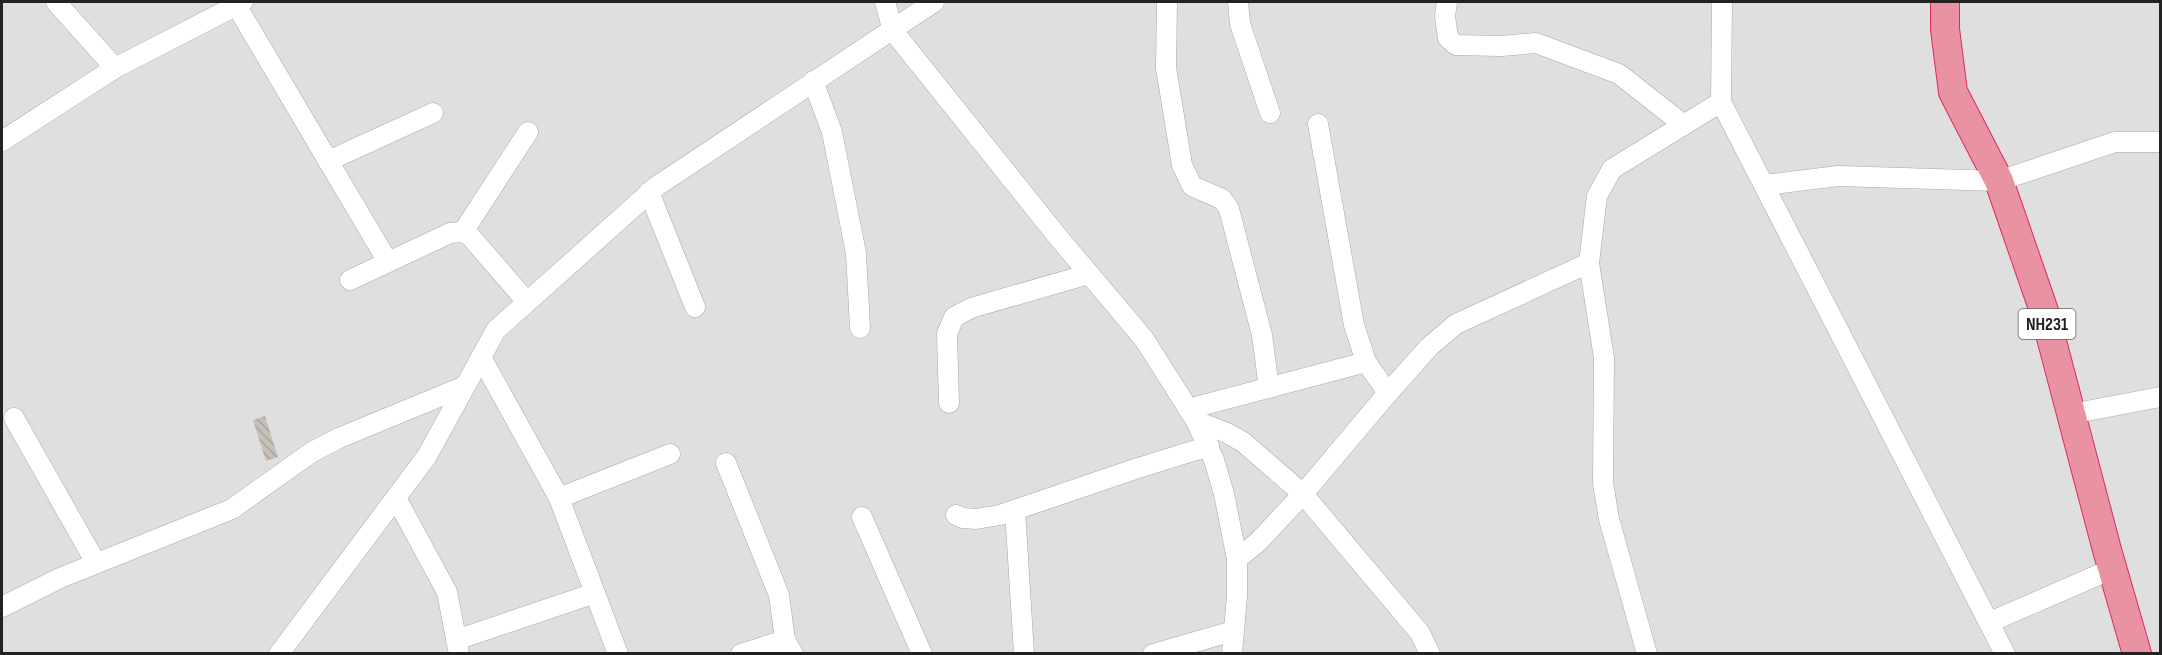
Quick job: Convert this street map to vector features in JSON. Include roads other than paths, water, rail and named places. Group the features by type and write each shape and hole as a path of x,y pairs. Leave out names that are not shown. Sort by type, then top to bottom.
{"highway":[{"name":"NH231","path":"1945,2 1945,29 1953,92 1999,181 2044,310 2112,569 2137,654"}],"street":[{"path":"56,2 115,68"},
{"path":"885,2 892,28 1143,339 1192,415 1209,446 1224,494 1237,559 1237,596 1232,654"},
{"path":"279,654 427,456 496,330 650,192 934,2"},
{"path":"1167,2 1166,68 1182,165 1192,186 1222,199 1229,209 1262,335 1269,388"},
{"path":"1239,2 1240,24 1270,113"},
{"path":"1447,2 1445,16 1448,38 1456,45 1501,46 1536,43 1619,74 1684,125"},
{"path":"1722,2 1720,102 1765,185 2005,654"},
{"path":"2,141 115,68 239,3 388,262"},
{"path":"813,81 832,132 856,254 860,328"},
{"path":"1647,654 1609,519 1603,483 1604,358 1589,263 1597,196 1612,169 1720,102"},
{"path":"328,161 434,113"},
{"path":"1318,124 1354,325 1366,362 1388,393"},
{"path":"463,232 528,132"},
{"path":"1765,185 1838,176 1999,181 2115,142 2160,142"},
{"path":"650,192 695,307"},
{"path":"351,280 450,233 463,232 479,245 527,302"},
{"path":"1237,559 1258,542 1303,494 1429,347 1456,324 1589,263"},
{"path":"949,403 947,334 954,317 971,308 1089,274"},
{"path":"481,357 559,498 618,654"},
{"path":"1192,415 1269,388 1366,362"},
{"path":"2,607 60,578 232,509 312,452 339,438 465,386"},
{"path":"2071,414 2160,397"},
{"path":"1192,415 1243,442 1303,494 1420,633 1430,654"},
{"path":"14,418 96,564"},
{"path":"956,515 976,519 1000,515 1209,446"},
{"path":"559,498 670,454"},
{"path":"726,463 779,595 789,647 741,654"},
{"path":"396,498 447,592 458,647 595,593"},
{"path":"1015,510 1024,654"},
{"path":"862,518 922,654"},
{"path":"1990,622 2112,569"},
{"path":"1153,654 1233,631"}]}
